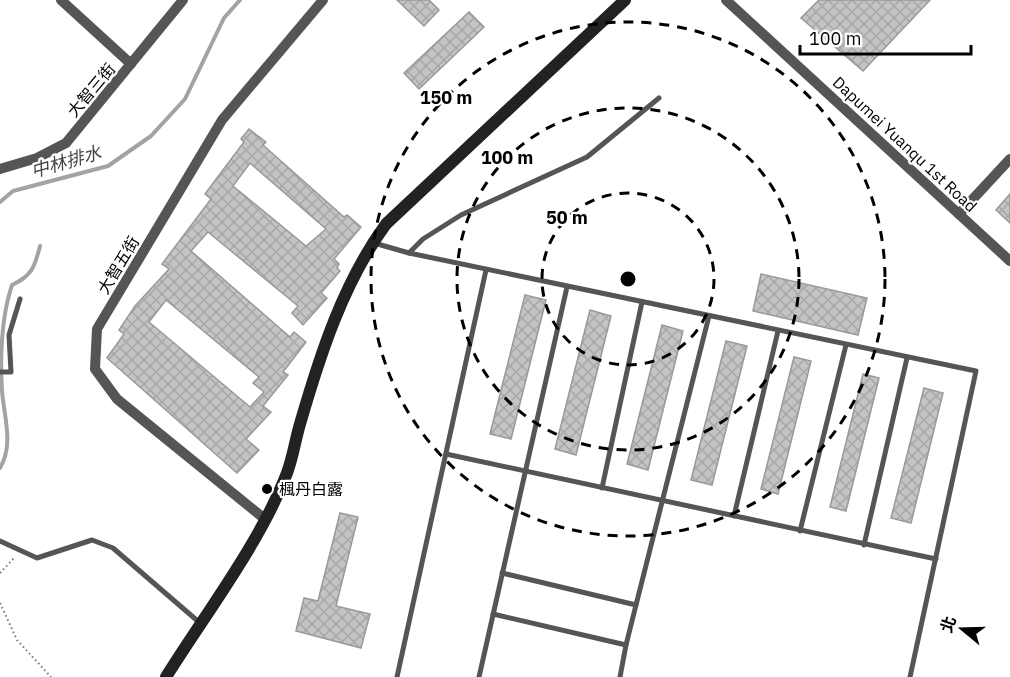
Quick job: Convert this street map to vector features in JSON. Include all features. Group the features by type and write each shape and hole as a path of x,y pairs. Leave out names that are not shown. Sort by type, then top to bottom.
{"street":[{"path":"61,0 131,64"},
{"name":"大智三街","path":"0,169 37,158 66,143 183,0"},
{"name":"大智五街","path":"266,520 117,399 95,369 97,329 222,120 323,0"},
{"path":"166,677 266,520 286,473 324,346 356,272 373,242 386,224 625,0"},
{"name":"Dapumei Yuanqu 1st Road","path":"726,0 1010,261"},
{"path":"959,214 1010,159"}],"lane":[{"path":"409,253 423,239 461,215 587,157 659,98"},
{"path":"373,242 409,253 486,270 976,371 910,677"},
{"path":"397,677 486,270"},
{"path":"479,677 567,287"},
{"path":"0,372 11,372 9,335 20,299"},
{"path":"602,488 642,303"},
{"path":"620,677 626,645 709,316"},
{"path":"734,516 778,331"},
{"path":"800,531 846,345"},
{"path":"864,545 907,358"},
{"path":"446,454 936,559"},
{"path":"0,541 37,558 92,540 113,548 200,623"},
{"path":"502,573 636,605"},
{"path":"493,615 626,645"}],"path":[{"path":"0,573 12,562 19,549"},
{"path":"0,603 17,640 51,677"}],"building":[{"path":"397,0 429,0 439,10 424,26"},
{"path":"819,0 930,0 863,71 801,18"},
{"path":"469,12 484,27 419,89 404,73"},
{"path":"249,129 266,142 263,145 344,217 347,215 361,227 334,259 339,264 337,268 340,271 321,293 327,298 303,325 292,313 298,306 208,232 191,251 290,337 294,332 306,342 283,372 288,375 263,406 271,412 246,439 259,450 237,473 107,358 124,334 119,330 135,306 169,269 162,264 211,199 205,194 244,142 241,139","holes":["250,163 326,229 306,246 233,186","166,300 259,377 253,383 264,392 250,407 149,322"]},
{"path":"1010,194 1010,223 996,210"},
{"path":"761,274 867,298 858,335 753,311"},
{"path":"525,295 546,300 511,439 490,434"},
{"path":"590,310 611,316 576,455 555,449"},
{"path":"662,325 683,331 648,470 627,464"},
{"path":"726,341 747,346 712,485 691,480"},
{"path":"794,357 811,361 778,494 761,489"},
{"path":"863,374 879,378 846,511 830,507"},
{"path":"924,388 943,393 911,523 891,518"},
{"path":"340,513 358,517 336,606 370,614 361,648 296,631 304,598 318,601"}],"waterway":[{"name":"中林排水","path":"0,202 13,191 108,166 151,136 185,99 224,18 240,0"},
{"path":"0,468 7,440 1,365 2,338 8,298 12,285 32,270 40,246"}],"place":[{"name":"楓丹白露","path":"267,489"}]}
